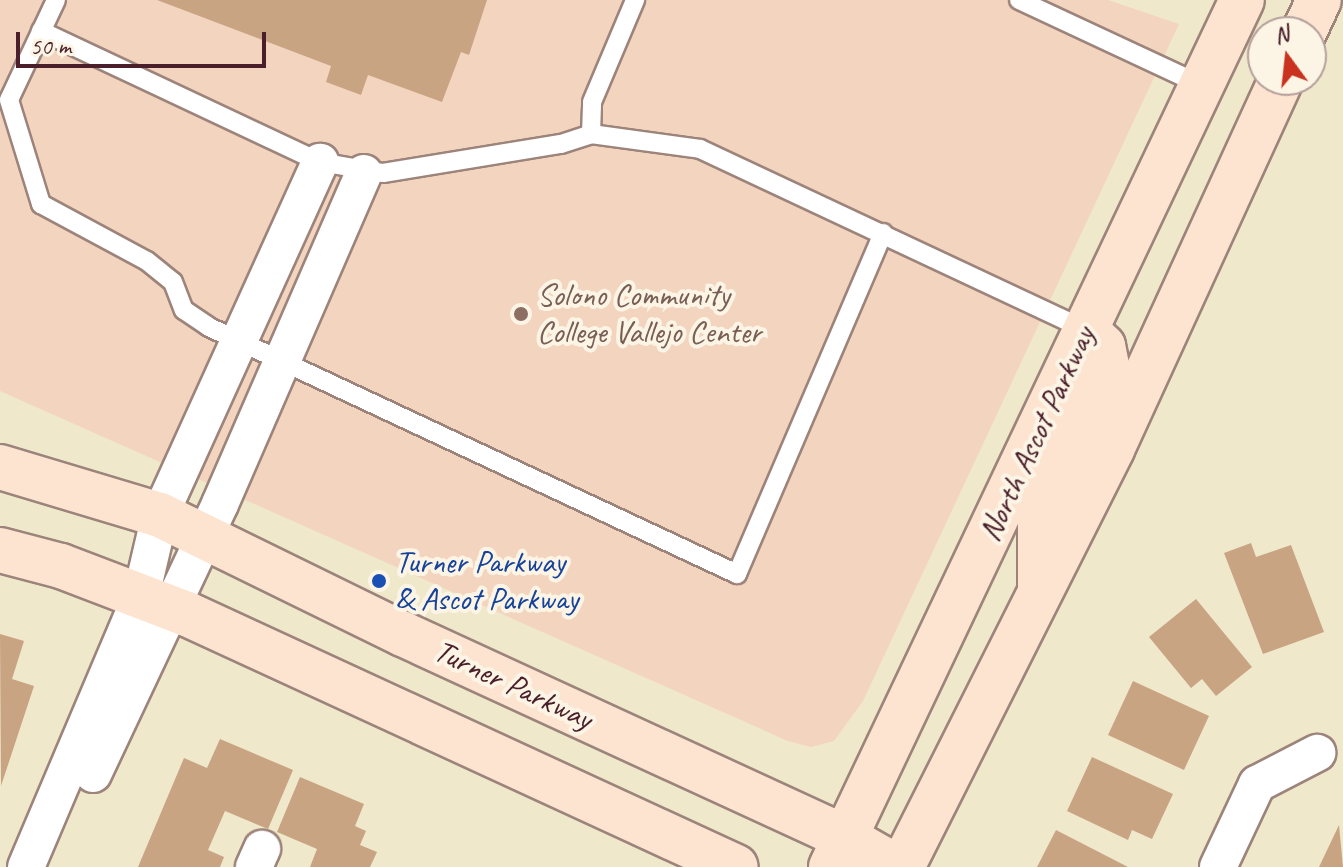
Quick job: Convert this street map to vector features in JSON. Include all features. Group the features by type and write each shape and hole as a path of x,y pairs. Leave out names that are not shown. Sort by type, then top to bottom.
{"main road":[{"name":"North Ascot Parkway","path":"839,852 1242,0"},
{"path":"899,867 1040,593 1273,96"},
{"path":"1040,593 1040,522 1107,366 1103,346 1086,330"},
{"name":"Turner Parkway","path":"0,467 160,515 839,852 899,867"},
{"path":"0,550 156,601 736,867"}],"street":[{"path":"156,601 160,515 320,162"},
{"path":"52,867 73,791 156,601 206,537 364,173"},
{"path":"1218,867 1257,784 1317,753"},
{"path":"26,867 73,791"}],"lane":[{"path":"56,0 9,100 41,204 147,261 173,282 184,310 238,340 737,574 883,233"},
{"path":"591,134 592,102 635,0"},
{"path":"1019,0 1202,85"},
{"path":"41,31 320,162 364,173 519,152 591,134 700,149 1086,330"}],"shaded area":[{"name":"Solono Community College Vallejo Center","path":"0,0 1108,0 1179,24 863,701 834,741 811,747 788,741 0,391"}],"building":[{"path":"157,0 487,0 469,55 461,52 442,102 368,75 361,95 326,82 331,66"},
{"path":"1251,543 1256,557 1291,545 1324,632 1263,654 1224,553"},
{"path":"1196,599 1252,667 1216,696 1202,679 1191,688 1149,637"},
{"path":"0,634 24,641 12,679 34,686 1,786"},
{"path":"1133,681 1209,716 1184,770 1108,735"},
{"path":"220,739 293,770 268,829 225,811 208,850 224,857 220,867 138,867 184,758 207,768"},
{"path":"1092,757 1173,794 1152,839 1132,830 1128,840 1067,811"},
{"path":"300,777 364,804 355,826 366,831 360,845 377,852 370,867 310,867 317,849 277,832"},
{"path":"1339,825 1343,867 1319,867"},
{"path":"1056,830 1128,867 1037,867"}],"place":[{"name":"Solono Community College Vallejo Center","path":"521,314"},
{"name":"Turner Parkway & Ascot Parkway","path":"379,581"}]}
